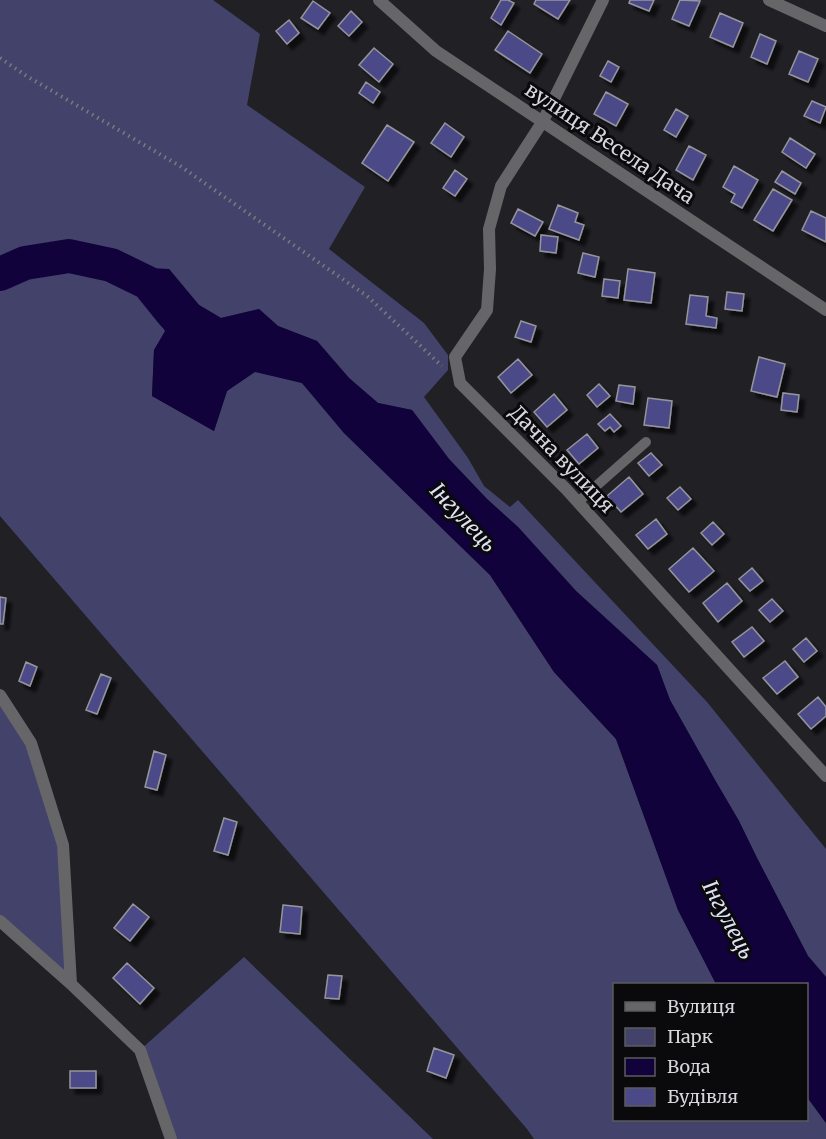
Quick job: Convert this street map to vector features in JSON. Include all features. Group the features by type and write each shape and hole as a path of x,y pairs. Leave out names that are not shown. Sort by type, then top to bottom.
{"street":[{"name":"вулиця Весела Дача","path":"379,0 436,51 826,310"},
{"path":"460,383 455,357 487,310 490,269 489,229 501,186 543,121 603,0"},
{"path":"769,0 824,21"},
{"name":"Дачна вулиця","path":"460,383 578,502 826,776"},
{"path":"0,694 31,743 63,844 70,984"},
{"path":"0,921 140,1050 171,1139"}],"lane":[{"path":"578,502 646,442"}],"path":[{"path":"0,58 180,166 357,289 460,383"}],"green space":[{"path":"0,0 213,0 260,34 247,105 365,187 329,249 424,323 448,355 448,370 424,397 468,458 484,486 510,507 518,500 707,702 826,849 826,977 808,956 739,821 670,700 657,665 576,591 518,527 487,499 449,459 412,410 378,403 349,378 317,341 278,326 259,309 221,318 199,305 169,269 132,289 148,305 166,331 154,350 152,396 214,431 227,391 255,371 302,383 344,433 490,575 554,672 616,739 678,910 715,983 613,983 613,1121 808,1121 808,1098 826,1123 826,1139 534,1139 0,516"},
{"path":"0,695 31,743 63,845 71,984 0,921"},
{"path":"244,957 433,1139 171,1139 140,1050"}],"water":[{"path":"149,268 169,269 199,305 221,318 259,309 278,326 317,341 349,378 378,403 412,410 449,459 487,499 518,527 576,591 657,665 670,700 739,821 808,956 826,977 826,1123 808,1098 808,983 715,983 678,910 616,739 554,672 490,575 344,433 302,383 255,372 227,391 214,431 152,396 154,350 165,331 148,305 132,289"}],"building":[{"path":"501,0 514,3 501,25 491,18"},
{"path":"536,0 570,0 558,19 534,4"},
{"path":"630,0 654,0 649,11 629,3"},
{"path":"680,0 700,1 689,26 672,19"},
{"path":"313,1 330,13 318,29 301,18"},
{"path":"351,11 362,22 349,36 338,26"},
{"path":"720,13 743,23 733,47 710,37"},
{"path":"289,20 299,33 287,44 276,31"},
{"path":"508,31 542,54 530,73 495,50"},
{"path":"760,34 776,41 767,64 751,57"},
{"path":"374,48 393,64 379,82 359,65"},
{"path":"799,51 818,59 808,82 789,74"},
{"path":"608,61 619,67 611,82 600,76"},
{"path":"366,82 380,92 373,103 359,93"},
{"path":"606,92 628,104 616,126 594,114"},
{"path":"812,101 826,107 820,123 804,116"},
{"path":"676,109 688,116 676,137 664,130"},
{"path":"445,123 464,137 451,157 431,143"},
{"path":"387,125 414,142 388,181 362,163"},
{"path":"790,138 815,154 806,168 782,152"},
{"path":"689,146 706,155 693,180 676,170"},
{"path":"734,166 758,180 742,208 731,202 735,194 723,187"},
{"path":"455,170 467,179 455,196 443,188"},
{"path":"782,171 801,183 795,194 775,182"},
{"path":"773,189 792,200 773,231 754,220"},
{"path":"558,205 578,213 575,222 584,225 579,240 549,229"},
{"path":"518,209 543,222 535,236 511,223"},
{"path":"811,211 826,218 826,242 802,230"},
{"path":"541,235 558,237 556,253 540,251"},
{"path":"583,253 599,257 595,277 578,273"},
{"path":"628,269 655,273 651,303 624,300"},
{"path":"604,279 620,281 618,298 602,296"},
{"path":"727,292 744,294 742,311 725,309"},
{"path":"690,295 708,297 706,316 717,318 716,328 686,324"},
{"path":"521,321 536,326 531,342 515,337"},
{"path":"759,357 785,364 777,397 751,391"},
{"path":"518,359 532,375 511,393 498,377"},
{"path":"599,384 610,396 597,407 587,395"},
{"path":"619,385 635,387 633,404 616,401"},
{"path":"783,393 799,395 797,412 781,410"},
{"path":"554,394 567,410 547,427 534,412"},
{"path":"648,398 672,401 669,428 644,425"},
{"path":"610,414 621,426 614,432 610,427 605,431 598,424"},
{"path":"587,434 598,448 579,464 567,450"},
{"path":"651,453 662,465 649,476 638,463"},
{"path":"629,477 643,494 621,512 607,496"},
{"path":"680,487 691,499 678,510 667,498"},
{"path":"656,519 667,534 648,549 636,535"},
{"path":"713,522 724,534 712,545 701,533"},
{"path":"693,548 714,571 689,592 669,569"},
{"path":"752,568 763,581 750,591 739,579"},
{"path":"727,583 742,601 718,622 703,603"},
{"path":"0,597 6,598 3,624 0,624"},
{"path":"772,599 783,611 770,622 759,610"},
{"path":"752,627 764,641 744,657 732,642"},
{"path":"806,638 817,651 804,662 793,649"},
{"path":"785,661 798,677 777,694 763,678"},
{"path":"26,662 37,667 30,686 19,681"},
{"path":"101,674 111,678 97,714 86,710"},
{"path":"818,697 826,707 826,716 811,729 798,714"},
{"path":"154,751 166,755 157,790 145,787"},
{"path":"224,818 237,822 228,855 214,851"},
{"path":"133,904 149,917 130,941 114,928"},
{"path":"283,905 302,907 300,934 280,932"},
{"path":"127,963 154,988 140,1004 113,978"},
{"path":"328,975 342,976 339,999 325,998"},
{"path":"434,1048 454,1055 446,1078 427,1071"},
{"path":"70,1071 96,1071 96,1088 70,1088"}],"waterway":[{"name":"Інгулець","path":"0,274 25,263 69,256 111,265 148,283 173,314"}]}
